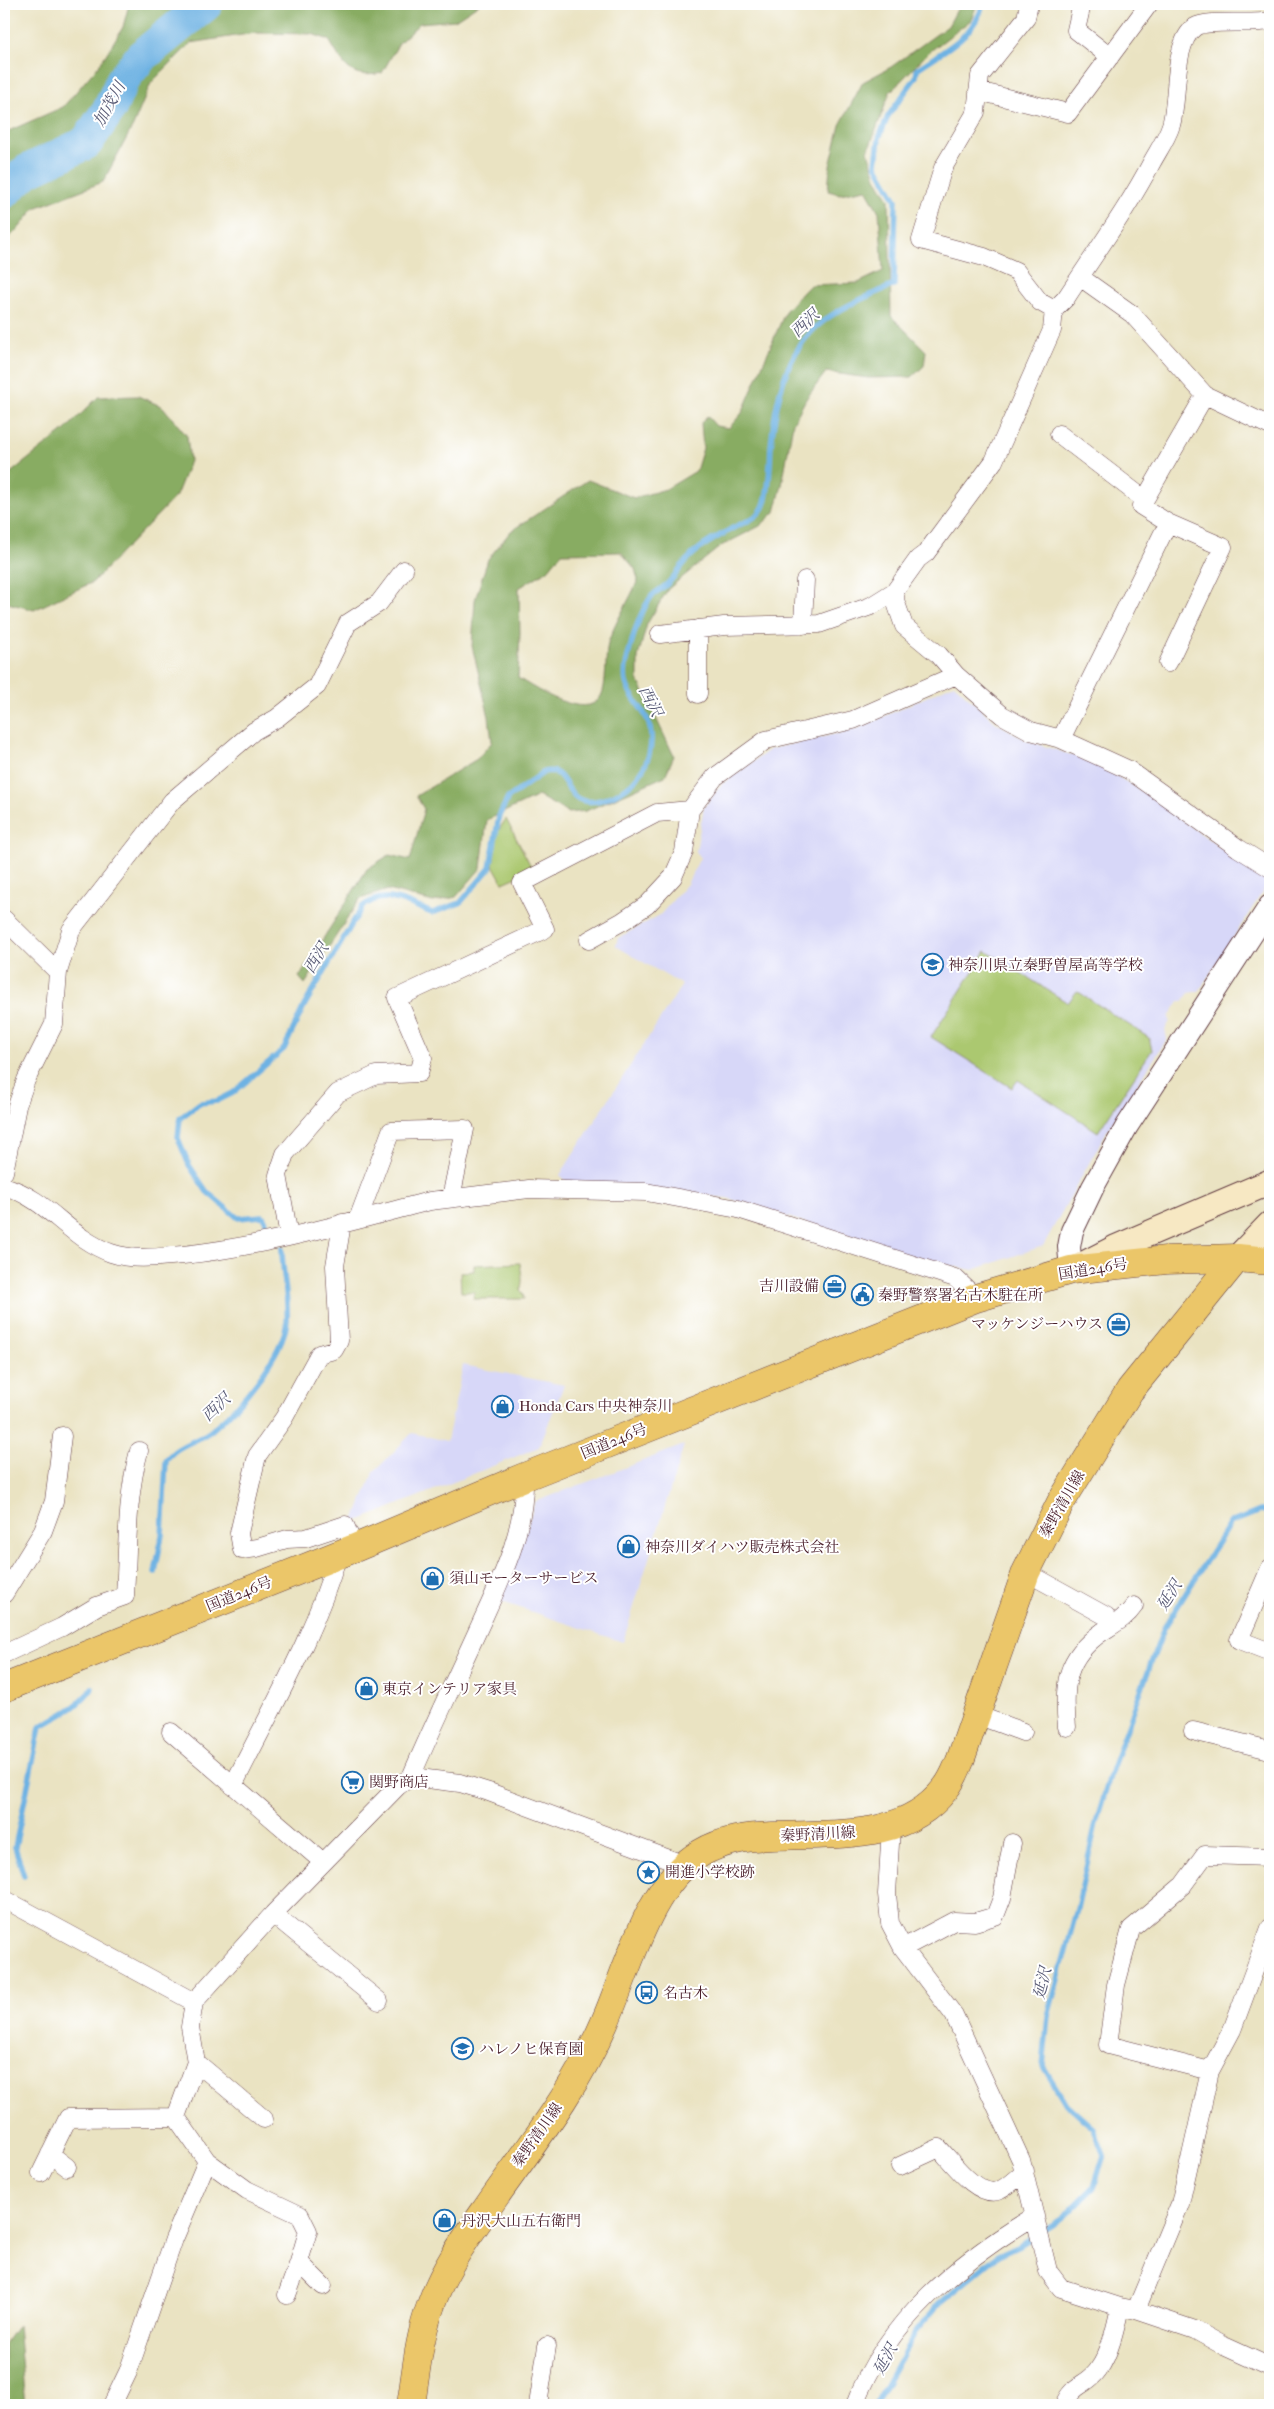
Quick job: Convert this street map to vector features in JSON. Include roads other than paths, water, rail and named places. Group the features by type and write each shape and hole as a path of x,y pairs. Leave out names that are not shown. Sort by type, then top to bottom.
{"main road":[{"path":"1071,1270 1115,1248 1270,1182"},
{"path":"1237,1258 1270,1224"},
{"name":"国道246号","path":"4,1688 347,1551 524,1477 976,1298 1071,1270 1145,1261 1237,1258 1270,1261"},
{"name":"秦野清川線","path":"411,2405 418,2357 431,2304 466,2239 586,2062 603,2027 647,1919 668,1883 685,1864 701,1852 724,1842 750,1837 857,1832 891,1827 905,1823 930,1805 946,1789 960,1760 977,1715 1026,1572 1061,1502 1130,1390 1237,1258"}],"street":[{"path":"1029,4 1026,18 980,76 976,112 942,168 921,240 984,257 1016,271 1040,302 1054,310"},
{"path":"1082,4 1076,30 1110,57"},
{"path":"978,91 1068,113 1149,4"},
{"path":"660,634 763,624 819,624 871,606 894,591 918,559 926,553 994,461 1052,330 1054,310 1066,298 1136,192 1171,126 1178,68 1187,34 1196,26 1206,23 1258,23 1270,21"},
{"path":"1080,277 1132,314 1205,395 1270,426"},
{"path":"1168,663 1223,547 1168,523 1142,506 1205,395"},
{"path":"1059,434 1145,500"},
{"path":"1061,739 1168,523"},
{"path":"4,1172 16,1106 26,1080 54,1024 58,972 71,930 172,801 254,731 277,718 317,686 348,623 379,603 404,570"},
{"path":"803,624 805,580"},
{"path":"894,591 895,600 904,626 1002,715 1031,731 1061,739 1129,770 1238,848 1270,868"},
{"path":"698,629 698,694"},
{"path":"589,940 624,921 647,905 673,876 684,852 690,810 715,776 766,740 853,720 956,675"},
{"path":"289,1236 278,1175 285,1154 338,1093 376,1075 419,1074 423,1058 397,998 546,929 522,883 657,813 690,810"},
{"path":"1071,1270 1069,1247 1072,1231 1093,1187 1127,1126 1270,906"},
{"path":"4,919 58,972"},
{"path":"233,1786 304,1642 333,1573 347,1551 345,1525 306,1538 287,1539 257,1548 242,1550 239,1533 257,1456 284,1418 319,1354 334,1350 339,1341 335,1266 350,1221 392,1131 465,1129 450,1198"},
{"path":"4,1186 23,1192 44,1206 90,1245 128,1257 163,1257 246,1247 450,1198 529,1189 646,1192 738,1209 955,1278 976,1298"},
{"path":"4,1594 43,1531 54,1501 62,1436"},
{"path":"4,1654 62,1627 97,1606 125,1596 132,1488 139,1451"},
{"path":"176,2117 196,2062 190,2026 194,2002 272,1914 322,1862 398,1786 411,1778 501,1579 519,1525 525,1499 524,1477"},
{"path":"1270,1568 1239,1640 1265,1650 1270,1649"},
{"path":"1026,1572 1106,1616 1113,1624"},
{"path":"1067,1727 1064,1694 1072,1668 1084,1645 1128,1615 1134,1606"},
{"path":"977,1715 1023,1732"},
{"path":"171,1732 322,1862"},
{"path":"1194,1732 1270,1750"},
{"path":"411,1778 460,1783 489,1792 685,1864"},
{"path":"891,1827 887,1894 890,1922 903,1948 954,2016 1025,2171 1048,2271 1061,2288 1195,2330 1224,2346 1270,2367"},
{"path":"903,1948 954,1921 975,1922 996,1916 1002,1898 1012,1843"},
{"path":"1210,2071 1107,2052 1116,1985 1131,1929 1183,1885 1205,1855 1270,1857"},
{"path":"4,1899 194,2002"},
{"path":"272,1914 379,2001"},
{"path":"1064,2405 1068,2394 1098,2370 1115,2332 1180,2204 1210,2071 1232,2030 1270,1928"},
{"path":"196,2062 264,2119"},
{"path":"41,2173 68,2118 176,2117"},
{"path":"176,2117 207,2161 246,2190 300,2215 308,2231 287,2295"},
{"path":"900,2166 938,2148 976,2187 988,2193 1000,2190 1025,2171"},
{"path":"50,2154 67,2167"},
{"path":"112,2405 128,2372 174,2240 207,2161"},
{"path":"855,2405 864,2382 884,2347 935,2287 990,2243 1035,2216"},
{"path":"299,2262 324,2286"},
{"path":"538,2405 547,2346"}],"waterway":[{"name":"加茂川","path":"4,192 27,171 86,143 110,108 123,79 141,57 206,4"},
{"name":"西沢","path":"266,1222 263,1216 238,1218 207,1192 189,1165 178,1138 180,1118 200,1103 217,1101 233,1093 284,1049 304,1006 362,907 371,901 388,898 405,902 432,913 460,903 490,868 499,816 508,798 544,772 551,771 556,773 573,794 583,801 598,801 614,795 638,777 649,754 651,737 646,716 633,697 626,682 625,672 637,624 651,597 667,584 692,555 712,540 751,519 762,509 767,496 775,413 784,379 790,363 799,348 821,323 838,311 894,285 896,200 876,165 879,138 888,116 916,77 917,69 957,42 973,25 983,4"},
{"name":"西沢","path":"155,1573 162,1535 166,1461 175,1451 212,1430 234,1409 258,1380 284,1335 287,1312 282,1249"},
{"name":"延沢","path":"875,2405 916,2331 939,2304 998,2255 1020,2245 1063,2218 1094,2187 1104,2155 1094,2129 1066,2104 1043,2066 1048,2016 1076,1913 1097,1819 1112,1769 1164,1628 1230,1523 1260,1511 1270,1511"},
{"name":"西沢","path":"24,1876 15,1847 40,1727 74,1706 92,1688"}],"place":[{"name":"神奈川県立秦野曽屋高等学校","path":"932,965"},
{"name":"吉川設備","path":"835,1286"},
{"name":"秦野警察署名古木駐在所","path":"862,1295"},
{"name":"マッケンジーハウス","path":"1119,1324"},
{"name":"Honda Cars 中央神奈川","path":"503,1406"},
{"name":"神奈川ダイハツ販売株式会社","path":"629,1547"},
{"name":"須山モーターサービス","path":"433,1578"},
{"name":"東京インテリア家具","path":"366,1689"},
{"name":"関野商店","path":"353,1782"},
{"name":"開進小学校跡","path":"649,1872"},
{"name":"名古木","path":"647,1993"},
{"name":"ハレノヒ保育園","path":"463,2049"},
{"name":"丹沢大山五右衛門","path":"445,2221"}]}
